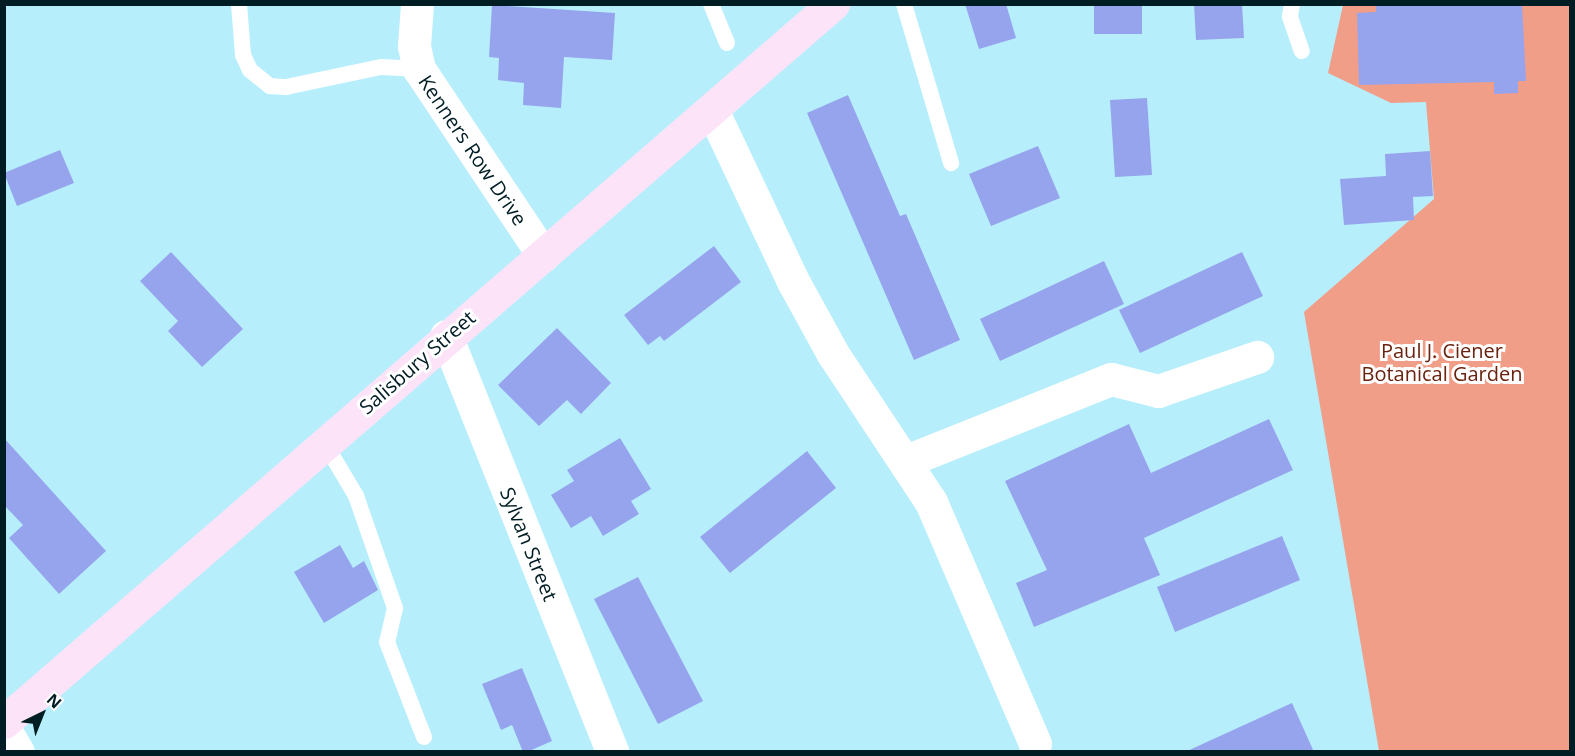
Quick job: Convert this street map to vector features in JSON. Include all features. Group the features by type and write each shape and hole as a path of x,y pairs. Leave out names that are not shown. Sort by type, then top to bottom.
{"main road":[{"name":"Salisbury Street","path":"4,722 446,336 713,112 833,4"}],"street":[{"name":"Kenners Row Drive","path":"417,4 414,46 419,69 543,255"},
{"path":"713,112 799,293 833,354 931,502 1035,744"},
{"name":"Sylvan Street","path":"446,336 612,752"},
{"path":"906,461 1111,379 1158,391 1257,357"},
{"path":"4,728 18,752"}],"lane":[{"path":"240,4 243,55 250,70 270,86 286,87 381,67 419,69"},
{"path":"711,4 727,42"},
{"path":"904,4 951,163"},
{"path":"1292,4 1290,16 1302,51"},
{"path":"324,442 356,496 395,608 387,642 424,737"}],"green space":[{"name":"Paul J. Ciener Botanical Garden","path":"1343,5 1570,5 1570,751 1379,751 1304,312 1434,199 1426,102 1391,103 1328,73"}],"building":[{"path":"965,4 1006,4 1016,38 979,49"},
{"path":"1094,4 1142,4 1142,34 1094,34"},
{"path":"1194,4 1242,4 1244,38 1196,40"},
{"path":"1376,4 1522,4 1526,81 1518,81 1518,93 1494,94 1494,82 1359,85 1357,13 1376,12"},
{"path":"492,5 615,13 612,60 564,57 561,108 523,105 524,83 498,80 499,58 489,57"},
{"path":"848,95 900,216 906,214 960,340 914,360 807,113"},
{"path":"1147,98 1152,175 1115,177 1110,100"},
{"path":"1038,146 1060,198 991,226 969,174"},
{"path":"60,150 74,183 17,206 4,173"},
{"path":"1430,151 1433,196 1413,197 1414,220 1344,225 1340,179 1386,176 1385,154"},
{"path":"714,246 741,282 664,341 660,336 648,345 624,315"},
{"path":"171,252 243,329 202,367 168,331 178,321 140,281"},
{"path":"1242,252 1263,296 1140,353 1119,310"},
{"path":"1104,261 1124,304 1000,361 980,319"},
{"path":"557,328 611,383 581,414 567,400 539,426 498,385"},
{"path":"1269,419 1293,470 1144,538 1160,575 1034,627 1016,583 1047,570 1005,481 1129,424 1151,473"},
{"path":"4,438 106,551 59,594 9,538 23,525 4,505"},
{"path":"620,438 651,489 631,501 639,514 603,536 591,516 571,528 551,495 574,481 567,470"},
{"path":"807,451 836,488 730,573 700,537"},
{"path":"1282,536 1300,580 1175,632 1157,587"},
{"path":"340,545 353,568 364,561 378,590 324,623 294,572"},
{"path":"638,577 703,701 658,724 594,599"},
{"path":"522,668 552,741 527,752 523,752 512,725 501,730 482,684"},
{"path":"1292,703 1314,752 1185,752"}]}
